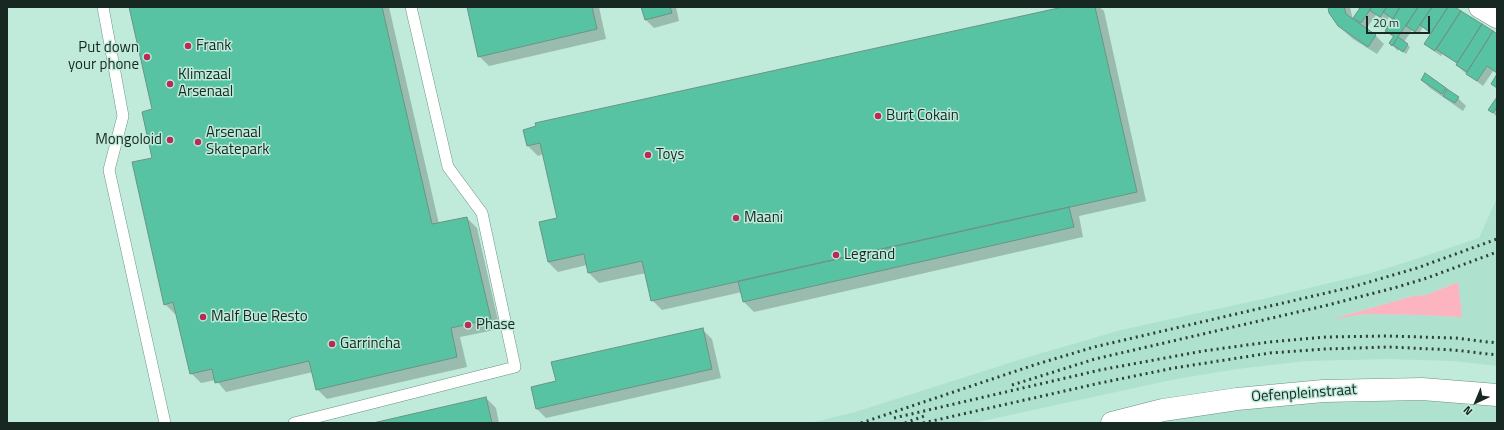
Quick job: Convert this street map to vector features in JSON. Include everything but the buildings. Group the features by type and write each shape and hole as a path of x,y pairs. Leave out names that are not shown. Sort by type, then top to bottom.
{"street":[{"name":"Oefenpleinstraat","path":"1112,423 1163,410 1237,399 1323,391 1422,389 1497,395"}],"lane":[{"path":"102,7 124,116 108,170 165,423"},
{"path":"294,423 515,367 482,214 448,167 411,7"}],"shaded area":[{"path":"1497,198 1497,366 1453,361 1389,359 1306,361 1237,369 1176,379 973,423 810,423 855,412 1025,358 1121,330 1263,299 1371,273 1479,238","holes":["1458,282 1462,317 1366,314 1335,318 1413,296 1426,295"]},
{"path":"1458,282 1462,317 1366,314 1332,319 1413,296 1426,295"},
{"path":"1323,391 1497,396 1497,423 1112,423"}],"railway":[{"path":"861,423 1034,365 1094,347 1352,287 1417,268 1497,239"},
{"path":"1012,385 1095,359 1328,305 1394,288 1427,278 1497,252"},
{"path":"894,418 1100,370 1203,351 1269,342 1326,337 1387,336 1455,338 1497,343"},
{"path":"923,423 1174,368 1270,353 1325,349 1389,347 1454,350 1497,355"},
{"path":"905,423 927,415"}],"place":[{"name":"Frank","path":"188,46"},
{"name":"Put down your phone","path":"147,57"},
{"name":"Klimzaal Arsenaal","path":"170,84"},
{"name":"Burt Cokain","path":"878,116"},
{"name":"Mongoloid","path":"170,140"},
{"name":"Arsenaal Skatepark","path":"198,142"},
{"name":"Toys","path":"648,155"},
{"name":"Maani","path":"736,218"},
{"name":"Legrand","path":"836,255"},
{"name":"Malf Bue Resto","path":"203,317"},
{"name":"Phase","path":"468,325"},
{"name":"Garrincha","path":"332,344"}]}
